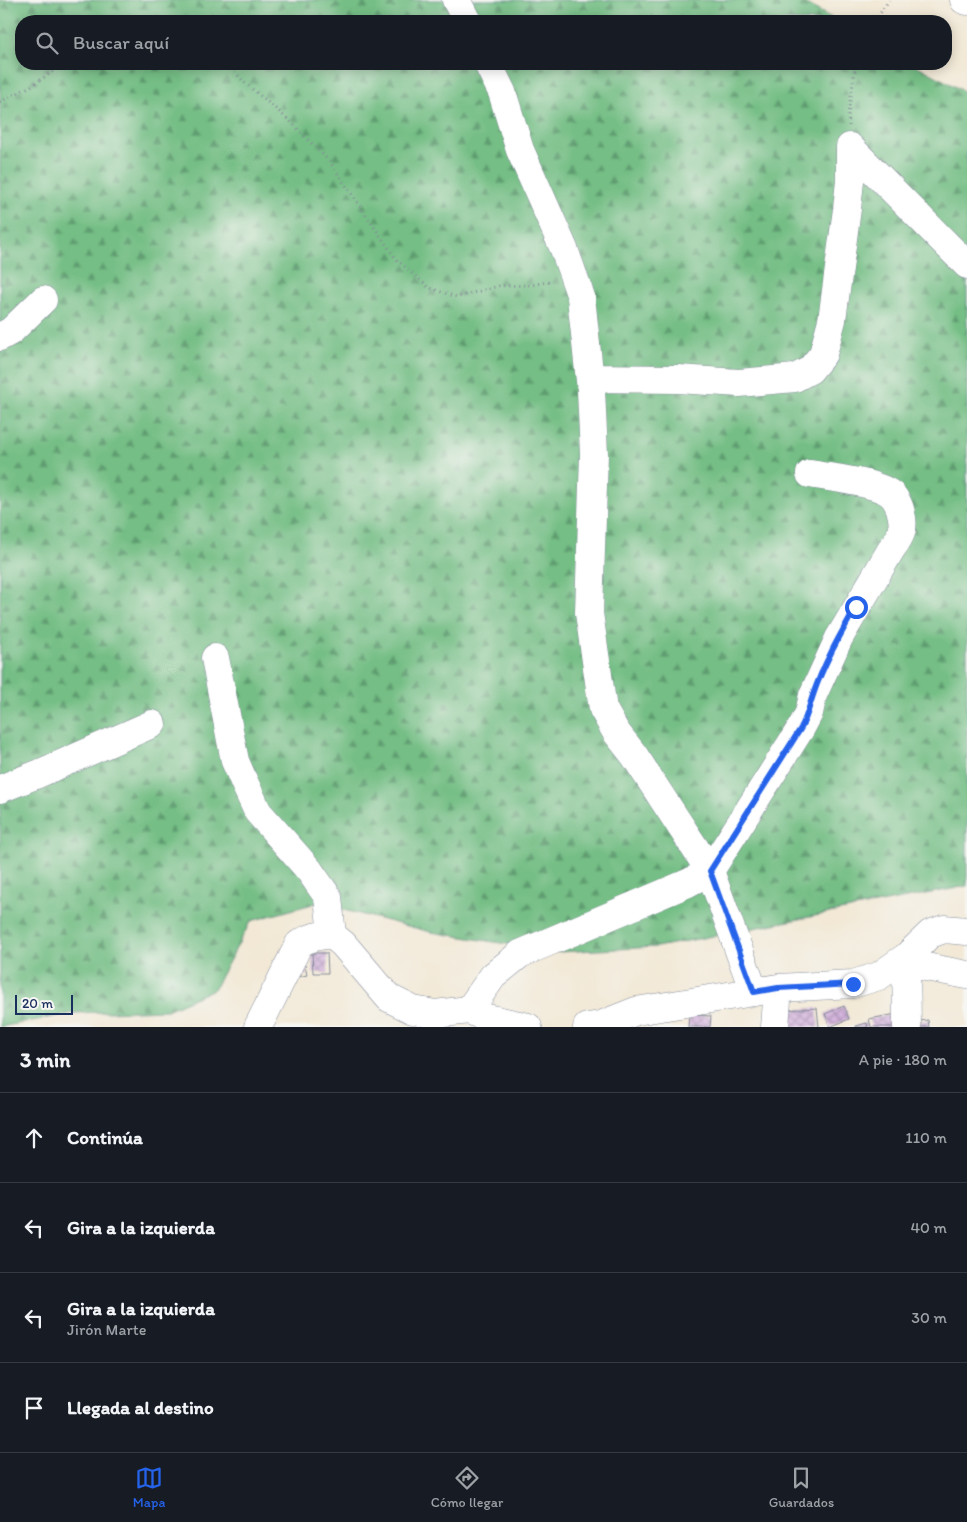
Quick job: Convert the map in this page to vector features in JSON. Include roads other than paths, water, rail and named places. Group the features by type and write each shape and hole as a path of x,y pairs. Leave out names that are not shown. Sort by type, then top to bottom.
{"street":[{"path":"456,0 464,15"},
{"path":"491,70 502,92 520,150 564,249 581,297 590,378 594,454 589,613 602,709 710,871 766,990 775,1027"},
{"path":"590,378 678,379 738,383 795,378 810,370 824,354 832,320 850,181 850,147 967,265"},
{"path":"0,337 11,331 43,300"},
{"path":"469,1010 493,976 520,954 688,883 710,871 801,728 809,713 813,695 839,638 901,536 903,523 900,508 893,496 883,489 810,474"},
{"path":"215,658 235,760 245,784 258,812 309,870 328,897 332,936"},
{"path":"0,789 152,724"},
{"path":"587,1027 601,1025 636,1011 676,1016 766,990 853,984 879,976 906,957 930,934 944,929 967,931"},
{"path":"258,1027 299,944 320,935 332,936 342,944 389,998 413,1010 435,1014 469,1010 487,1018 528,1027"},
{"path":"906,957 926,968 967,975"},
{"path":"906,957 907,1027"}]}
